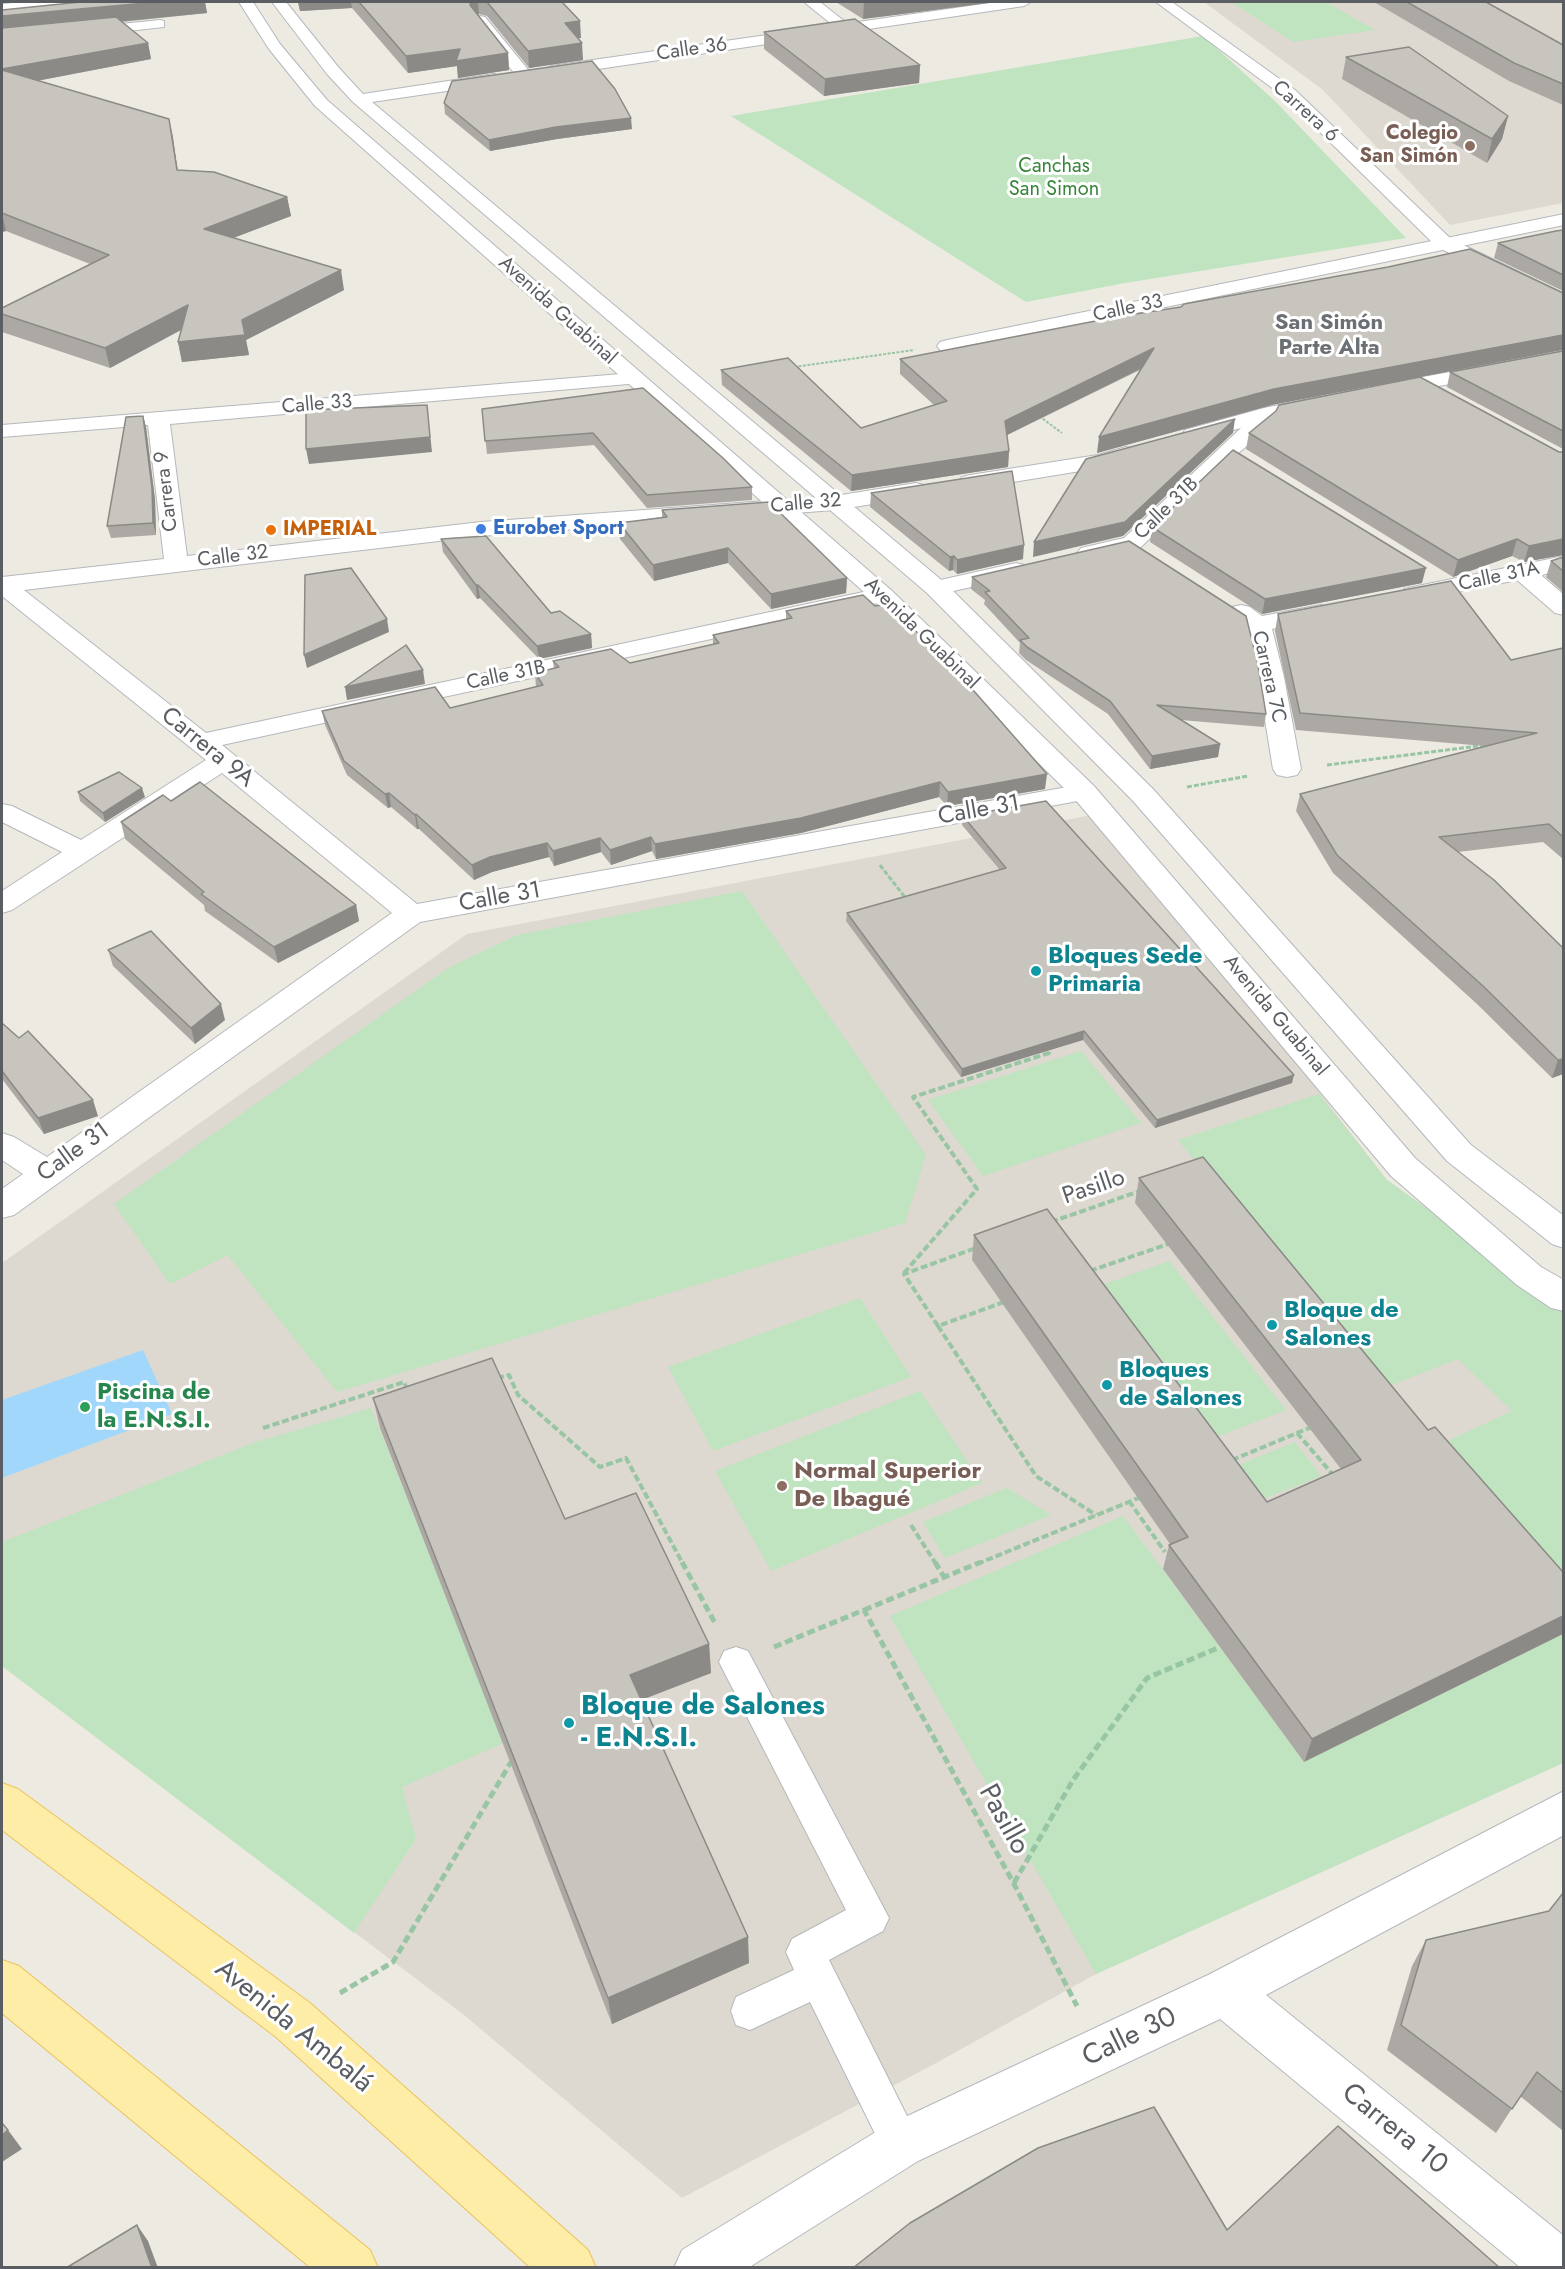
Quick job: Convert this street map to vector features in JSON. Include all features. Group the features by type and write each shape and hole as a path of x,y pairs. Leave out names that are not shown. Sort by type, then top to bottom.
{"main road":[{"name":"Avenida Ambalá","path":"2,1804 293,2020 570,2268"},
{"path":"2,1983 352,2268"}],"street":[{"path":"2,8 63,2"},
{"name":"Avenida Guabinal","path":"246,2 274,46 321,103 882,595 1084,792 1403,1167 1529,1276 1563,1298"},
{"name":"Avenida Guabinal","path":"279,2 333,71 359,99 936,588 1143,795 1459,1153 1563,1235"},
{"path":"811,2 845,28"},
{"name":"Calle 36","path":"359,99 1024,2"},
{"name":"Carrera 6","path":"1163,2 1289,93 1443,243 1563,302"},
{"path":"2,17 82,8"},
{"path":"480,20 524,75"},
{"name":"Calle 33","path":"947,346 1563,219"},
{"path":"1363,394 1563,357"},
{"name":"Calle 33","path":"2,431 633,379"},
{"path":"1420,382 1451,399"},
{"path":"1168,442 1272,413 1341,399"},
{"name":"Calle 31B","path":"1063,559 1142,549 1228,450 1272,413"},
{"name":"Carrera 9","path":"158,417 176,564"},
{"name":"Calle 32","path":"2,585 481,529 835,503 1099,461 1145,448"},
{"path":"1228,450 1248,463"},
{"name":"Calle 31A","path":"1393,598 1524,573 1563,563"},
{"path":"936,588 1040,564"},
{"path":"1419,568 1449,587"},
{"path":"1524,573 1563,608"},
{"name":"Carrera 9A","path":"2,585 201,742 411,914"},
{"name":"Calle 31B","path":"201,742 882,595"},
{"name":"Carrera 7C","path":"1219,599 1258,624 1271,677 1287,769"},
{"path":"1258,624 1348,606"},
{"path":"2,904 222,761"},
{"name":"Calle 31","path":"2,1206 46,1172 411,914 1084,792"},
{"path":"2,812 82,851"},
{"path":"2,1145 46,1172"},
{"name":"Calle 30","path":"700,2268 901,2144 1225,1992 1563,1812"},
{"name":"Carrera 10","path":"1225,1992 1562,2268"}],"lane":[{"path":"78,32 160,24"},
{"path":"736,1662 870,1918 805,1952 901,2144"},
{"path":"750,2011 819,1978"}],"path":[{"path":"794,366 947,346"},
{"path":"1033,411 1099,461"},
{"path":"1143,795 1287,769 1487,745"},
{"path":"873,857 908,902"},
{"path":"904,1274 977,1189 914,1096 1049,1053 1042,1044"},
{"name":"Pasillo","path":"1047,1224 1142,1190"},
{"path":"1084,1274 1180,1239"},
{"path":"904,1274 986,1245"},
{"path":"904,1274 1036,1476 1096,1515"},
{"path":"938,1326 1006,1301"},
{"path":"488,1381 509,1375 518,1395 600,1467 626,1458 736,1662 1150,1493"},
{"path":"263,1428 404,1382 408,1393"},
{"path":"1222,1464 1317,1425"},
{"path":"1297,1433 1340,1482"},
{"path":"1129,1501 1165,1552"},
{"path":"911,1525 944,1577"},
{"name":"Pasillo","path":"864,1610 1014,1884 1101,2052"},
{"path":"1014,1884 1073,1780 1147,1678 1220,1647"},
{"path":"293,2020 393,1962 511,1762"}],"shaded area":[{"name":"Colegio San Simón","path":"1204,2 1563,2 1563,203 1450,225 1323,90"},
{"name":"Normal Superior De Ibagué","path":"1092,815 1255,1009 1387,1180 1563,1305 1563,1763 1096,1974 938,2062 682,2198 464,2015 2,1666 2,1263 467,934"}],"green space":[{"path":"1231,2 1326,2 1375,30 1293,42"},
{"name":"Canchas San Simon","path":"1203,36 1275,101 1406,238 1125,283 1026,302 731,116"},
{"path":"742,891 926,1155 905,1223 337,1392 228,1255 170,1284 114,1204 448,968 517,935"},
{"path":"1081,1051 1141,1123 983,1176 928,1100"},
{"path":"1319,1094 1387,1180 1563,1305 1563,1609 1426,1451 1512,1411 1458,1359 1379,1390 1178,1140"},
{"path":"1169,1261 1286,1410 1206,1441 1093,1288"},
{"path":"860,1298 911,1377 713,1451 668,1367"},
{"path":"920,1391 982,1483 771,1571 715,1471"},
{"path":"371,1408 504,1743 402,1787 416,1839 354,1933 2,1666 2,1542 253,1443"},
{"path":"1295,1442 1321,1476 1261,1500 1236,1466"},
{"path":"1007,1488 1051,1515 945,1558 923,1522"},
{"path":"1123,1516 1304,1762 1563,1634 1563,1763 1096,1974 890,1616"}],"water":[{"name":"Piscina de la E.N.S.I.","path":"143,1350 172,1414 2,1478 2,1400"}],"building":[{"path":"81,2 157,2 2,16 2,10"},
{"path":"359,2 471,2 470,5 508,53 456,61 460,49 406,56"},
{"path":"487,2 562,2 580,21 565,23 582,43 528,51"},
{"path":"1407,2 1486,2 1563,45 1563,84 1514,63"},
{"path":"116,17 148,43 2,69 2,28"},
{"path":"855,19 920,65 825,79 764,32"},
{"path":"1409,47 1508,116 1492,139 1346,57"},
{"path":"592,61 615,89 631,118 556,127 489,140 444,103 452,81"},
{"path":"2,70 169,119 177,170 214,172 287,197 204,229 341,270 242,320 245,335 178,342 188,305 105,348 2,314 2,308 109,255 2,213"},
{"path":"1563,230 1563,275 1498,243 1556,231"},
{"path":"1470,249 1563,293 1563,335 1274,389 1099,437 1154,348 1005,421 1009,451 852,475 721,370 788,358 861,428 947,401 900,359 1116,317 1181,307 1184,304 1388,267"},
{"path":"1563,351 1563,431 1450,372"},
{"path":"1420,377 1559,452 1563,452 1563,539 1529,546 1517,539 1458,560 1249,433 1276,411 1279,405"},
{"path":"643,388 723,458 752,487 647,495 593,433 485,441 482,409"},
{"path":"427,405 430,437 306,449 306,410"},
{"path":"143,416 152,488 153,523 107,526 126,417"},
{"path":"1235,419 1125,522 1034,542 1086,459"},
{"path":"1233,450 1426,568 1265,599 1152,527"},
{"path":"1012,471 1024,545 957,560 954,556 950,557 871,493"},
{"path":"769,502 847,578 771,594 728,548 653,565 619,523 667,517 662,510"},
{"path":"486,536 551,613 560,611 591,634 537,646 476,585 441,539"},
{"path":"1129,541 1246,616 1258,665 1266,714 1157,705 1220,744 1152,756 1110,701 1027,647 1020,640 1029,638 985,592 990,591 972,577"},
{"path":"1563,557 1563,571 1551,561"},
{"path":"351,568 387,619 304,655 305,575"},
{"path":"1451,581 1511,660 1563,648 1563,837 1549,824 1439,837 1494,880 1563,948 1563,1059 1558,1060 1483,986 1337,855 1300,794 1537,733 1300,713 1278,614"},
{"path":"863,595 875,606 889,604 966,682 1047,774 948,792 940,782 801,818 655,844 651,837 610,850 600,838 553,851 547,843 490,857 472,865 416,814 389,793 385,794 344,761 322,711 435,687 450,708 543,685 535,673 559,667 553,661 611,649 630,663 719,643 713,635 792,618 786,611"},
{"path":"406,645 423,670 345,687"},
{"path":"119,772 142,788 103,813 78,792"},
{"path":"200,782 356,905 274,947 201,894 204,892 121,822 163,795 171,801"},
{"name":"Bloques Sede Primaria","path":"1046,801 1294,1075 1157,1120 1084,1031 962,1069 847,913 1006,868 963,816"},
{"path":"151,931 221,1004 191,1028 108,950"},
{"path":"2,1023 19,1038 28,1031 93,1100 38,1118 2,1071"},
{"path":"1203,1157 1428,1430 1435,1427 1563,1572 1563,1616 1312,1739 1169,1545 1188,1537 974,1235 1047,1209 1267,1502 1361,1460 1139,1178"},
{"name":"Bloque de Salones - E.N.S.I.","path":"492,1358 565,1519 636,1493 709,1644 630,1675 748,1937 608,1998 373,1398"},
{"path":"1563,1893 1563,2093 1537,2072 1512,2109 1401,2025 1426,1940 1549,1911"},
{"path":"1154,2107 1227,2230 1338,2126 1500,2268 853,2268 910,2223 1038,2148"},
{"path":"2,2123 8,2130 2,2135"},
{"path":"137,2225 152,2268 66,2268"}],"place":[{"name":"Colegio San Simón","path":"1470,146"},
{"name":"Eurobet Sport","path":"481,529"},
{"name":"IMPERIAL","path":"271,530"},
{"name":"Bloques Sede Primaria","path":"1036,971"},
{"name":"Bloque de Salones","path":"1272,1325"},
{"name":"Bloques de Salones","path":"1107,1385"},
{"name":"Piscina de la E.N.S.I.","path":"85,1407"},
{"name":"Normal Superior De Ibagué","path":"782,1486"},
{"name":"Bloque de Salones - E.N.S.I.","path":"569,1723"}],"district":[{"name":"San Simón Parte Alta","path":"1329,336"}]}
